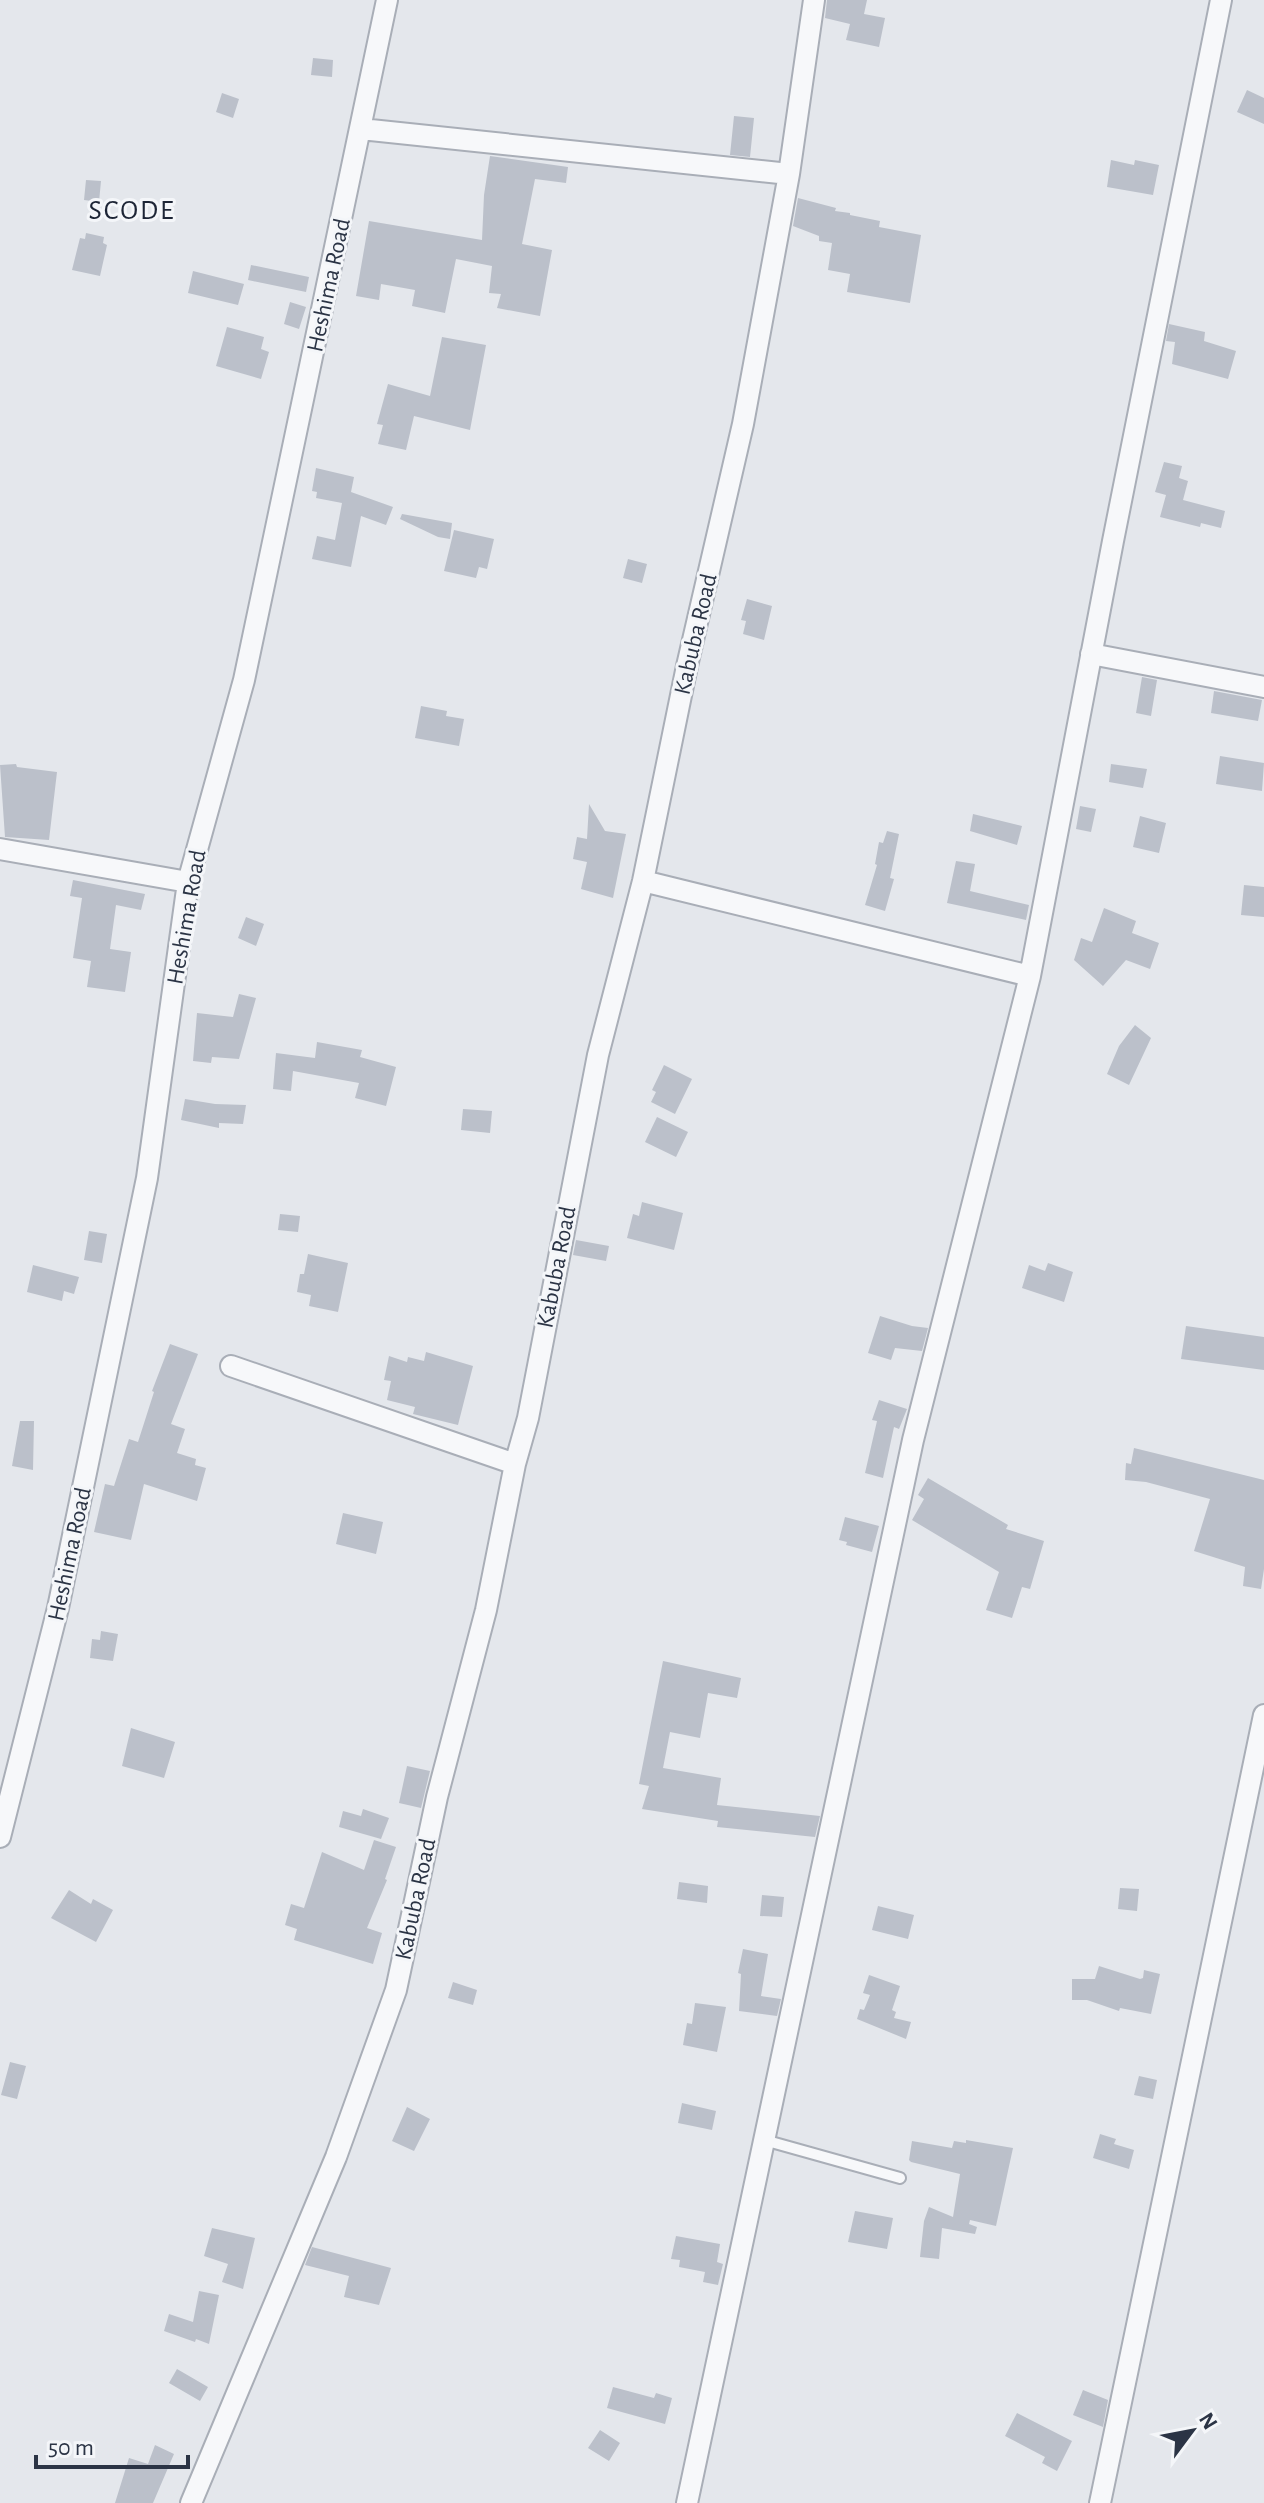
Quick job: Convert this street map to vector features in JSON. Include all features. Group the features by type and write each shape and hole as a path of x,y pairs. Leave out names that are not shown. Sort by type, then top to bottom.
{"street":[{"name":"Heshima Road","path":"0,1837 58,1608 147,1178 188,882 244,680 387,0"},
{"name":"Kabuba Road","path":"191,2503 336,2157 396,1990 437,1797 486,1610 515,1464 528,1418 598,1055 643,881 687,666 743,424 789,174 814,0"},
{"path":"687,2503 913,1440 1030,976 1221,0"},
{"path":"361,129 789,174"},
{"path":"1091,654 1264,687"},
{"path":"0,849 188,882"},
{"path":"643,881 1030,976"},
{"path":"231,1366 515,1464"},
{"path":"1100,2503 1264,1715"}],"lane":[{"path":"764,2140 900,2178"}],"building":[{"path":"827,0 867,0 864,14 885,18 879,47 846,40 850,24 825,18"},
{"path":"313,58 333,60 332,77 311,75"},
{"path":"1247,90 1264,98 1264,124 1237,112"},
{"path":"222,93 239,99 233,118 216,112"},
{"path":"734,116 754,118 750,157 730,155"},
{"path":"490,156 568,167 566,183 535,179 522,244 552,250 540,316 497,308 501,294 489,293 492,266 456,259 445,313 412,306 415,290 381,284 379,300 356,296 369,221 482,240"},
{"path":"1111,160 1134,165 1135,160 1159,165 1153,195 1107,187"},
{"path":"86,180 101,181 99,202 84,200"},
{"path":"798,198 836,208 835,211 880,221 879,227 921,235 910,303 847,292 850,274 828,270 832,243 819,241 819,236 793,226"},
{"path":"86,233 104,237 103,243 107,245 100,276 72,270 80,238 85,239"},
{"path":"251,265 309,277 306,292 248,280"},
{"path":"193,271 244,284 238,305 188,293"},
{"path":"290,302 306,307 299,329 284,324"},
{"path":"1169,324 1205,332 1204,341 1236,351 1228,379 1172,364 1175,342 1166,341"},
{"path":"227,327 264,337 261,349 269,352 261,379 216,366"},
{"path":"442,337 486,345 470,430 414,416 406,450 378,444 383,425 377,424 388,384 430,396"},
{"path":"1164,462 1182,466 1179,478 1188,481 1183,500 1225,511 1221,528 1201,523 1200,527 1160,517 1166,495 1155,492"},
{"path":"316,468 354,477 351,492 393,507 386,525 361,516 351,567 312,559 317,536 335,540 342,503 316,498 317,492 312,491"},
{"path":"402,514 452,523 450,539 438,537 400,519"},
{"path":"454,530 494,539 487,569 479,567 476,578 444,571"},
{"path":"628,559 647,564 642,583 623,578"},
{"path":"747,599 772,606 764,640 743,634 746,621 741,620"},
{"path":"1142,677 1157,680 1151,716 1136,713"},
{"path":"1214,691 1262,700 1258,721 1211,713"},
{"path":"421,706 447,711 446,716 464,719 459,746 415,738"},
{"path":"1220,756 1264,763 1262,791 1216,784"},
{"path":"16,764 17,767 57,772 49,840 5,837 0,765"},
{"path":"1111,764 1147,769 1143,788 1109,782"},
{"path":"589,804 605,831 626,834 613,898 581,889 587,862 573,859 577,837 587,839"},
{"path":"1080,806 1096,809 1091,832 1076,829"},
{"path":"973,814 1022,826 1017,845 970,831"},
{"path":"1140,816 1166,823 1159,853 1133,847"},
{"path":"887,831 899,834 890,878 894,879 885,911 865,905 877,865 879,842 883,843"},
{"path":"956,861 975,864 970,891 1029,905 1026,920 947,903"},
{"path":"73,880 145,894 141,910 116,905 110,949 131,952 125,992 87,987 91,961 73,958 82,898 70,896"},
{"path":"1244,885 1264,887 1264,917 1241,915"},
{"path":"1104,908 1136,921 1132,933 1159,943 1150,969 1126,960 1103,986 1074,960 1081,938 1092,942"},
{"path":"246,917 264,924 256,946 238,938"},
{"path":"239,994 256,998 239,1059 212,1057 211,1063 193,1061 197,1013 233,1017"},
{"path":"1135,1025 1151,1038 1129,1085 1107,1074 1119,1046"},
{"path":"317,1042 362,1050 360,1057 396,1067 386,1106 355,1098 359,1083 293,1071 291,1091 273,1089 276,1053 315,1058"},
{"path":"664,1065 692,1079 675,1114 651,1102 656,1092 652,1090"},
{"path":"185,1099 246,1105 243,1124 219,1123 219,1128 181,1120"},
{"path":"463,1109 492,1111 490,1133 461,1130"},
{"path":"657,1117 688,1132 676,1157 645,1142"},
{"path":"642,1202 683,1213 674,1250 627,1238 633,1214 639,1216"},
{"path":"280,1214 300,1216 298,1232 278,1230"},
{"path":"89,1231 107,1234 102,1263 84,1260"},
{"path":"576,1240 609,1246 606,1261 573,1255"},
{"path":"308,1254 348,1263 338,1312 309,1306 311,1295 297,1292"},
{"path":"1048,1263 1073,1272 1064,1302 1022,1288 1029,1265 1045,1271"},
{"path":"33,1265 79,1277 74,1294 64,1291 62,1301 27,1292"},
{"path":"880,1316 928,1328 922,1351 895,1348 891,1360 868,1353"},
{"path":"1186,1326 1264,1337 1264,1370 1181,1359"},
{"path":"170,1344 198,1354 171,1424 185,1429 177,1453 196,1459 195,1465 206,1468 197,1501 144,1484 131,1540 94,1532 105,1484 114,1486 129,1439 138,1442 152,1391"},
{"path":"426,1352 473,1366 458,1425 413,1414 415,1407 387,1400 391,1381 384,1380 389,1356 407,1362 408,1357 424,1361"},
{"path":"879,1400 907,1409 899,1429 894,1427 883,1478 865,1473 877,1421 872,1420"},
{"path":"20,1421 34,1421 33,1470 12,1466"},
{"path":"1134,1448 1264,1480 1264,1569 1261,1589 1243,1586 1245,1567 1194,1551 1210,1499 1146,1482 1125,1480 1126,1463 1131,1464"},
{"path":"928,1478 1008,1525 1006,1529 1044,1541 1030,1589 1022,1587 1012,1618 986,1610 999,1572 912,1520 924,1499 918,1495"},
{"path":"343,1513 383,1522 376,1554 336,1544"},
{"path":"845,1517 879,1526 872,1552 839,1540"},
{"path":"101,1631 118,1634 113,1661 90,1658 92,1639 100,1640"},
{"path":"663,1661 741,1678 737,1698 708,1693 700,1738 670,1732 663,1768 721,1778 717,1805 820,1816 815,1837 717,1827 718,1821 642,1809 649,1786 639,1784"},
{"path":"131,1728 175,1742 164,1778 122,1766"},
{"path":"407,1766 430,1771 421,1808 399,1803"},
{"path":"363,1809 389,1818 381,1839 339,1827 343,1811 361,1816"},
{"path":"374,1840 396,1847 387,1880 367,1928 382,1933 373,1964 294,1940 297,1929 285,1925 291,1904 304,1908 322,1852 364,1870"},
{"path":"679,1882 708,1886 707,1903 677,1899"},
{"path":"1120,1888 1139,1889 1137,1911 1118,1909"},
{"path":"69,1890 91,1904 93,1899 113,1910 96,1942 51,1918"},
{"path":"762,1895 784,1897 782,1917 760,1916"},
{"path":"878,1906 914,1915 908,1939 872,1930"},
{"path":"743,1949 768,1954 761,1996 781,1999 777,2016 739,2011 741,1974 738,1973"},
{"path":"1099,1966 1140,1979 1144,1970 1160,1974 1151,2014 1120,2008 1119,2011 1087,2000 1072,2000 1072,1979 1095,1979"},
{"path":"869,1975 900,1986 892,2010 896,2012 894,2018 911,2022 906,2039 857,2019 870,1995 863,1993"},
{"path":"453,1982 477,1990 473,2005 448,1998"},
{"path":"695,2003 726,2007 717,2052 683,2045 687,2023 692,2024"},
{"path":"10,2062 26,2066 17,2099 1,2095"},
{"path":"1139,2076 1157,2080 1153,2099 1134,2095"},
{"path":"682,2103 716,2111 712,2130 678,2123"},
{"path":"407,2107 430,2119 414,2151 392,2141"},
{"path":"1100,2134 1116,2139 1114,2144 1134,2150 1129,2169 1093,2158"},
{"path":"966,2140 1013,2148 996,2226 970,2220 969,2224 977,2227 975,2234 942,2228 939,2259 920,2257 924,2221 929,2207 953,2217 960,2174 911,2162 912,2141 952,2148 954,2141 966,2143"},
{"path":"855,2211 893,2218 887,2249 848,2242"},
{"path":"212,2228 255,2238 243,2289 222,2282 228,2264 204,2256"},
{"path":"676,2236 720,2244 717,2262 723,2264 718,2285 703,2282 705,2272 679,2267 680,2260 671,2259"},
{"path":"312,2247 391,2268 379,2305 344,2297 349,2276 305,2265"},
{"path":"199,2291 219,2295 209,2344 164,2331 169,2314 193,2322"},
{"path":"177,2369 208,2387 200,2401 169,2383"},
{"path":"613,2387 654,2398 656,2393 672,2398 665,2424 607,2408"},
{"path":"1083,2390 1108,2400 1103,2427 1073,2415"},
{"path":"1017,2413 1072,2441 1057,2471 1042,2463 1045,2457 1005,2436"},
{"path":"600,2430 620,2443 609,2461 588,2448"},
{"path":"155,2445 174,2454 153,2503 115,2503 129,2458 148,2464"}],"district":[{"name":"SCODE","path":"132,209"}]}
